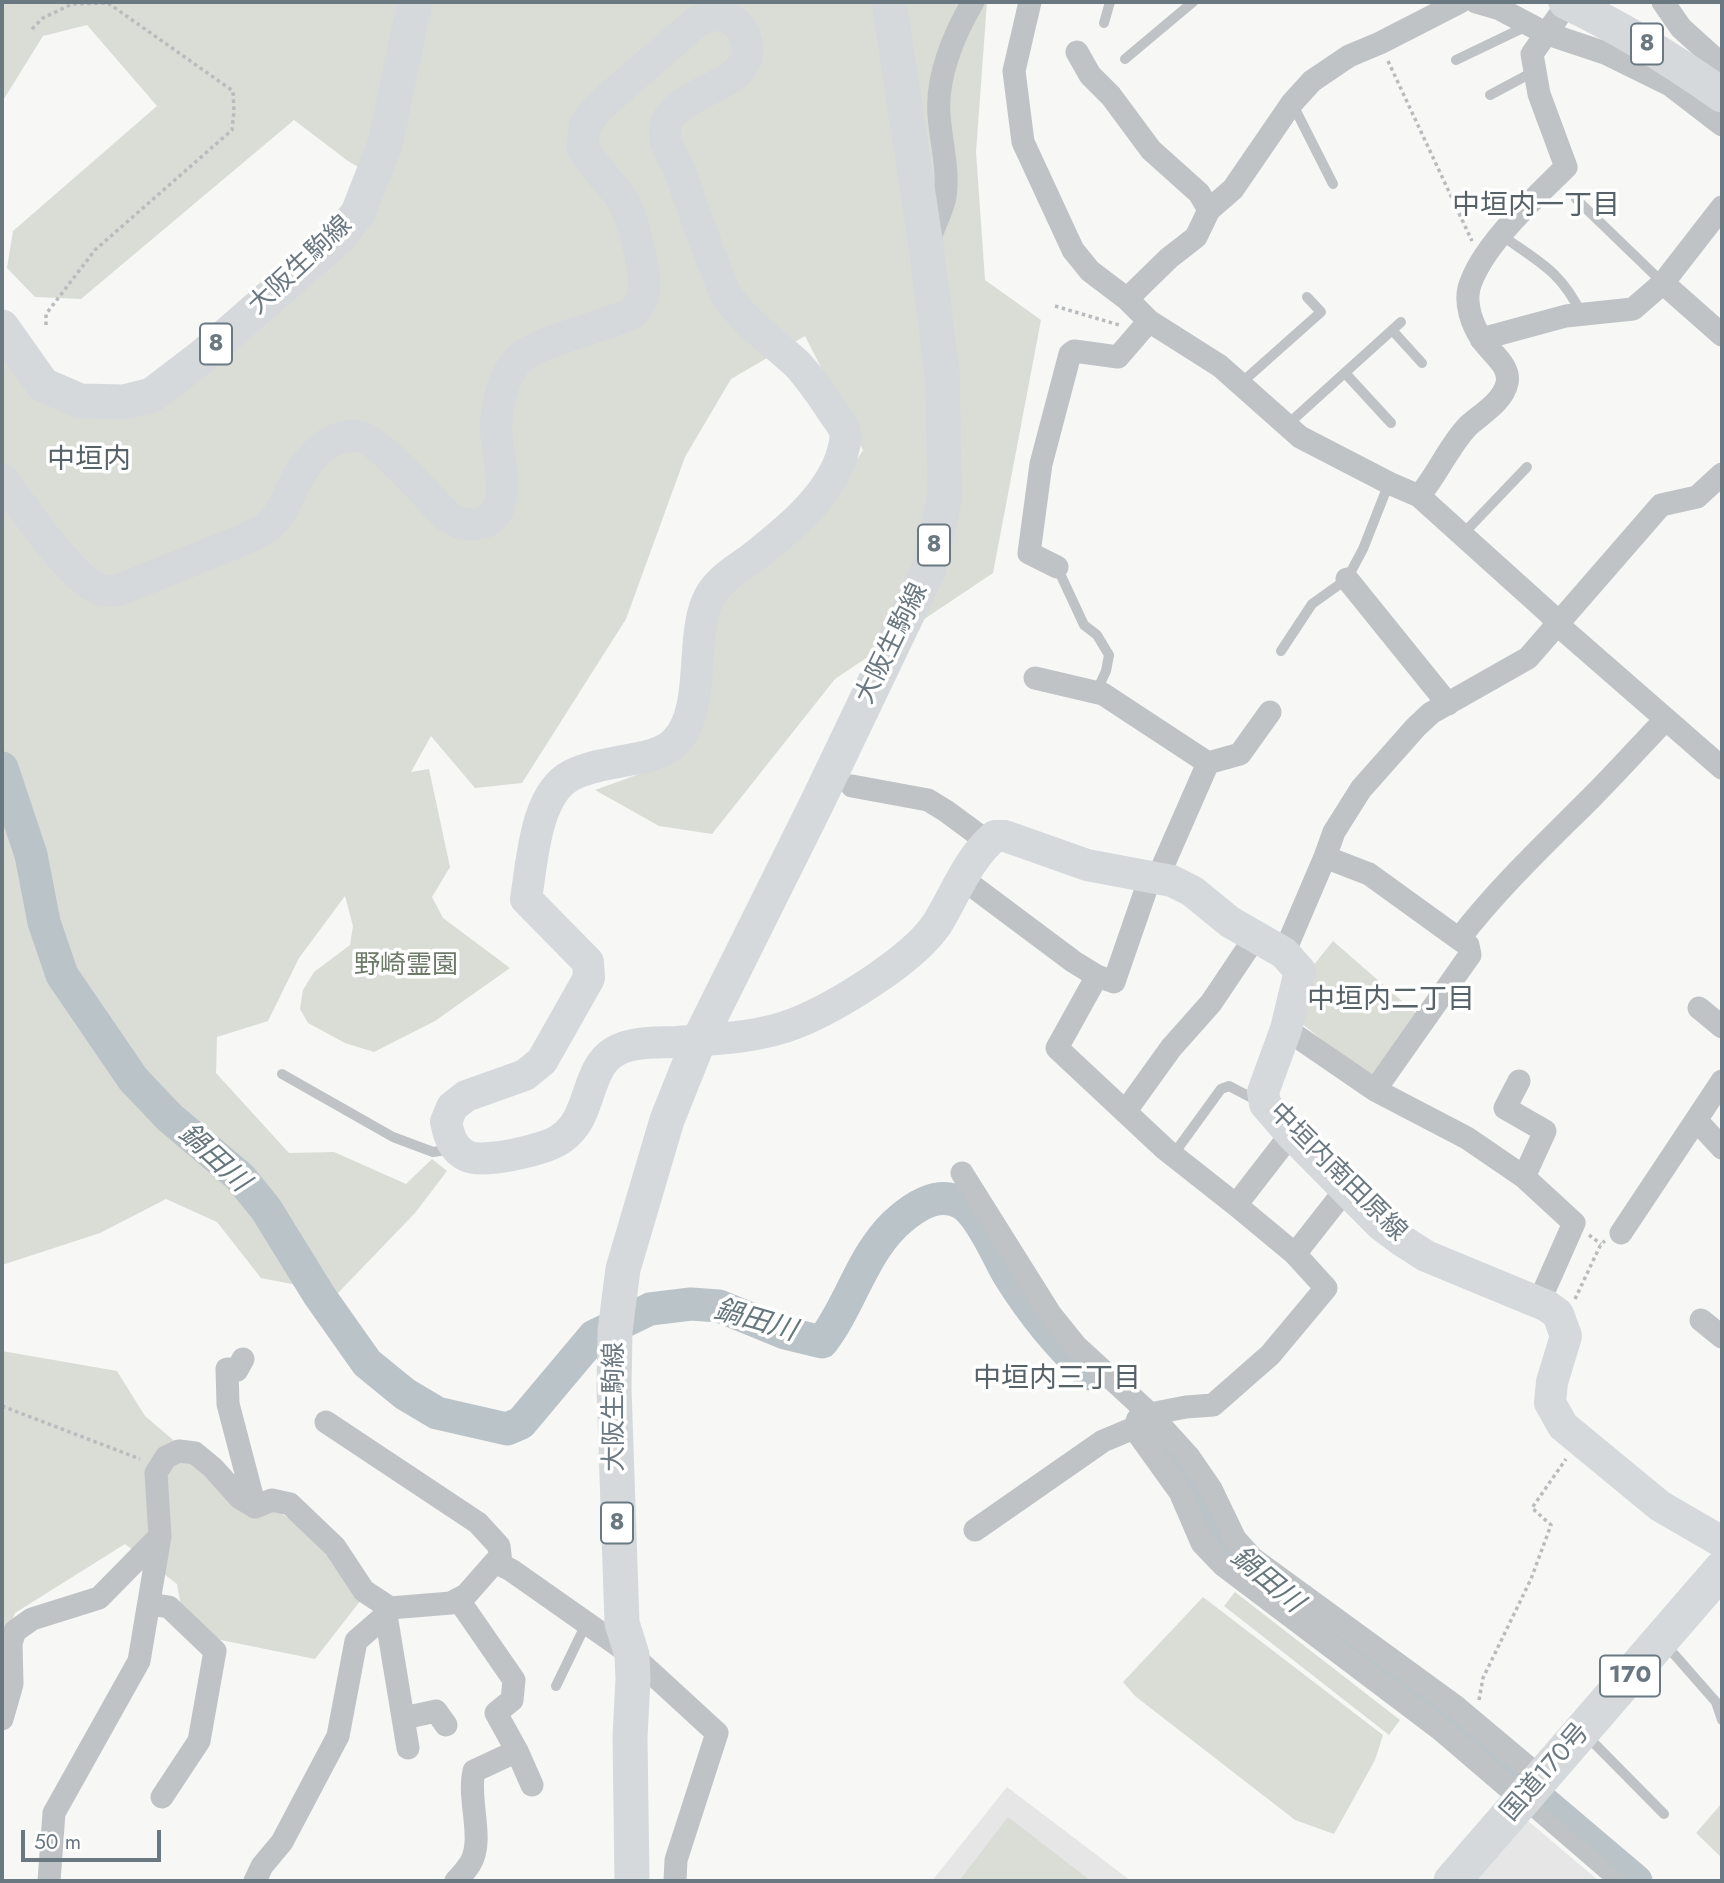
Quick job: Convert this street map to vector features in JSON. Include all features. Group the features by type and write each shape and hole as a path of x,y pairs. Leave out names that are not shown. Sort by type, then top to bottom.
{"highway":[{"name":"国道170号","path":"1452,1881 1722,1569"}],"main road":[{"name":"大阪生駒線","path":"632,1881 632,1655 622,1623 625,1389 615,1331 633,1270 643,1203 667,1120 699,1040 929,569 945,496 942,373 926,246 889,2"},
{"path":"2,479 55,549 89,584 104,591 131,585 246,539 269,525 283,509 299,474 315,452 333,441 349,436 364,437 381,450 447,516 460,524 485,523 494,517 500,505 503,486 496,428 499,399 519,359 536,348 634,313 642,301 645,287 630,212 592,165 582,147 586,125 597,109 617,90 699,20 721,13 735,21 745,34 748,54 742,68 733,77 693,96 676,111 666,123 666,142 725,293 737,311 799,366 824,398 845,432 844,447 837,468 806,513 711,593 703,618 692,708 686,728 675,743 654,755 586,769 569,776 553,790 539,822 526,899 588,962 589,978 542,1061 525,1075 467,1096 452,1107 446,1122 455,1148 468,1157 483,1159 539,1149 561,1140 576,1124 600,1069 612,1052 630,1045 769,1031 795,1023 853,992 923,943 963,879 995,836 1005,836 1114,872 1154,876 1172,881 1192,891 1230,922 1284,953"},
{"name":"大阪生駒線","path":"2,327 43,385 80,401 124,402 152,395 203,356 338,238 358,213 385,144 412,16"},
{"name":"8","path":"1549,19 1611,23 1663,53 1722,95"},
{"name":"中垣内南田原線","path":"1284,953 1300,971 1286,1029 1263,1092 1265,1104 1381,1225 1426,1256 1551,1312"},
{"path":"1551,1312 1566,1336 1552,1382 1550,1403 1563,1426 1660,1506 1722,1542"}],"street":[{"path":"926,246 944,199 947,166 939,113 944,68 961,22 973,2"},
{"path":"1030,2 1014,71 1023,142 1073,250 1090,271 1127,299 1145,326 1220,366 1300,437 1389,484 1419,496 1550,614 1558,625 1722,768"},
{"path":"1127,299 1169,258 1196,237 1209,210 1233,189 1292,103 1312,81 1349,56 1461,2"},
{"path":"1476,2 1549,19 1605,53 1670,85 1722,125"},
{"path":"1645,2 1681,28 1722,65"},
{"path":"1663,2 1681,28"},
{"path":"1419,496 1432,481 1454,443 1469,425 1502,395 1508,382 1505,368 1481,339 1468,308 1469,288 1484,259 1512,220 1566,167 1539,94 1532,54 1549,19"},
{"path":"1077,52 1090,75 1111,96 1151,150 1199,193 1209,210"},
{"path":"1481,339 1566,316 1633,309 1663,284 1722,207"},
{"path":"1663,284 1722,335"},
{"path":"1057,567 1029,553 1041,464 1070,354 1073,351 1118,357 1145,326"},
{"path":"1284,953 1334,832 1361,789 1416,727 1431,713 1528,658 1661,505 1697,497 1722,474"},
{"path":"1347,579 1448,704"},
{"path":"1035,678 1103,694 1208,763"},
{"path":"963,879 1097,976 1114,982 1154,876 1208,763 1240,754 1270,712"},
{"path":"1460,939 1478,914 1538,848 1593,796 1666,719"},
{"path":"852,786 928,800 988,842"},
{"path":"1325,857 1368,874 1460,939 1468,946 1470,955 1375,1090"},
{"path":"1125,1112 1171,1048 1211,1003 1256,936"},
{"path":"975,1530 1103,1441 1142,1421 1213,1405 1270,1355 1326,1288 1295,1254 1172,1155 1057,1048 1097,976"},
{"path":"1699,1008 1722,1027"},
{"path":"1286,1029 1375,1090 1467,1138 1524,1177 1574,1223 1551,1312"},
{"path":"1519,1081 1506,1108 1545,1131 1524,1177"},
{"path":"1611,1239 1697,1121 1722,1081"},
{"path":"1697,1121 1722,1148"},
{"path":"1236,1205 1291,1134"},
{"path":"962,1173 1051,1315 1142,1421 1189,1457 1211,1489 1235,1539 1252,1558 1533,1789"},
{"path":"1295,1254 1346,1189"},
{"path":"1700,1320 1722,1337"},
{"path":"243,1359 237,1370 227,1369 228,1404 255,1507"},
{"path":"326,1422 478,1523 499,1546 501,1563"},
{"path":"50,1881 54,1813 139,1661 160,1536 156,1473 166,1457 179,1451 195,1453 213,1468 240,1498 255,1507"},
{"path":"255,1507 272,1500 290,1503 335,1547 364,1591 388,1611 408,1748"},
{"path":"2,1719 12,1684 11,1643 15,1631 32,1619 99,1598 160,1536"},
{"path":"255,1881 262,1866 282,1842 338,1736 356,1641 388,1611 458,1600 466,1595 495,1562 501,1563 632,1655 718,1732 676,1860 678,1881 691,1881"},
{"path":"458,1600 514,1680 512,1700 496,1713 532,1785"},
{"path":"150,1604 169,1607 215,1651 199,1741 162,1797"},
{"path":"404,1718 436,1710 446,1725"},
{"path":"1448,1718 1487,1732 1533,1789 1617,1881"},
{"path":"456,1881 472,1862 477,1827 471,1786 474,1771 517,1751"}],"lane":[{"path":"1104,23 1110,2"},
{"path":"1125,59 1193,2"},
{"path":"1456,60 1549,19"},
{"path":"1490,94 1535,71"},
{"path":"1292,103 1333,184"},
{"path":"1576,199 1663,284"},
{"path":"1501,236 1565,283 1582,316"},
{"path":"1240,384 1321,313 1307,297"},
{"path":"1287,425 1397,326 1422,363"},
{"path":"1345,373 1391,423"},
{"path":"1462,535 1527,467"},
{"path":"1281,651 1312,604 1347,579 1363,549 1389,484"},
{"path":"1057,567 1084,625 1097,635 1109,655 1099,686 1103,694"},
{"path":"282,1074 393,1137 433,1152 455,1148"},
{"path":"1172,1155 1221,1089 1229,1086 1265,1104"},
{"path":"556,1686 586,1623"},
{"path":"1661,1640 1716,1702 1722,1720"},
{"path":"1583,1731 1664,1814"}],"path":[{"path":"32,29 43,18 72,4 108,3 233,91 234,111 232,130 95,250 46,314 46,325"},
{"path":"1380,43 1469,238 1484,259"},
{"path":"1055,306 1145,326"},
{"path":"1551,1312 1611,1239"},
{"path":"2,1406 144,1460 156,1473"},
{"path":"1487,1732 1493,1726 1477,1708 1483,1678 1531,1579 1552,1525 1532,1508 1580,1440"}],"shaded area":[{"path":"1007,1787 1131,1881 932,1881"},
{"path":"1521,1815 1599,1881 1463,1881"}],"green space":[{"name":"野崎霊園","path":"2,2 987,2 976,152 985,280 1041,320 993,573 835,679 712,834 659,826 595,790 673,762 716,605 842,483 863,450 805,336 731,379 685,457 626,619 522,783 475,788 431,736 411,772 429,769 450,867 432,897 443,918 510,968 435,1021 374,1052 345,1043 308,1023 300,1009 303,990 314,972 350,945 353,926 345,896 299,958 268,1021 217,1037 216,1073 289,1153 334,1152 406,1184 432,1159 447,1171 415,1213 338,1293 261,1278 217,1222 166,1199 100,1233 2,1265 2,349 140,408 386,183 348,161 294,120 81,299 35,297 7,268 13,231 157,106 87,25 43,36 2,102"},
{"path":"1333,941 1426,1022 1374,1074 1366,1075 1296,1019 1304,977"},
{"path":"2,1351 117,1371 145,1416 206,1468 308,1530 361,1600 315,1659 186,1633 177,1584 125,1544 15,1613 2,1645"},
{"path":"1235,1592 1400,1720 1389,1735 1224,1606"},
{"path":"1203,1597 1383,1735 1375,1760 1334,1834 1295,1820 1135,1696 1123,1682"},
{"path":"1722,1803 1722,1858 1696,1833"},
{"path":"1008,1817 1091,1881 959,1881"}],"waterway":[{"name":"鍋田川","path":"2,768 31,855 44,922 62,975 133,1079 169,1117 240,1177 266,1209 319,1295 367,1363 405,1394 437,1413 507,1429 521,1423 594,1336 650,1309 691,1304 719,1306 785,1333 822,1342 883,1237 917,1207 943,1199 961,1203 975,1216 1026,1301 1045,1327 1090,1374"},
{"name":"鍋田川","path":"1142,1422 1155,1433 1187,1474 1223,1545 1251,1575 1412,1691 1636,1881"}],"district":[{"name":"中垣内一丁目","path":"1536,207"},
{"name":"中垣内","path":"89,461"},
{"name":"中垣内二丁目","path":"1391,1001"},
{"name":"中垣内三丁目","path":"1057,1380"}]}
